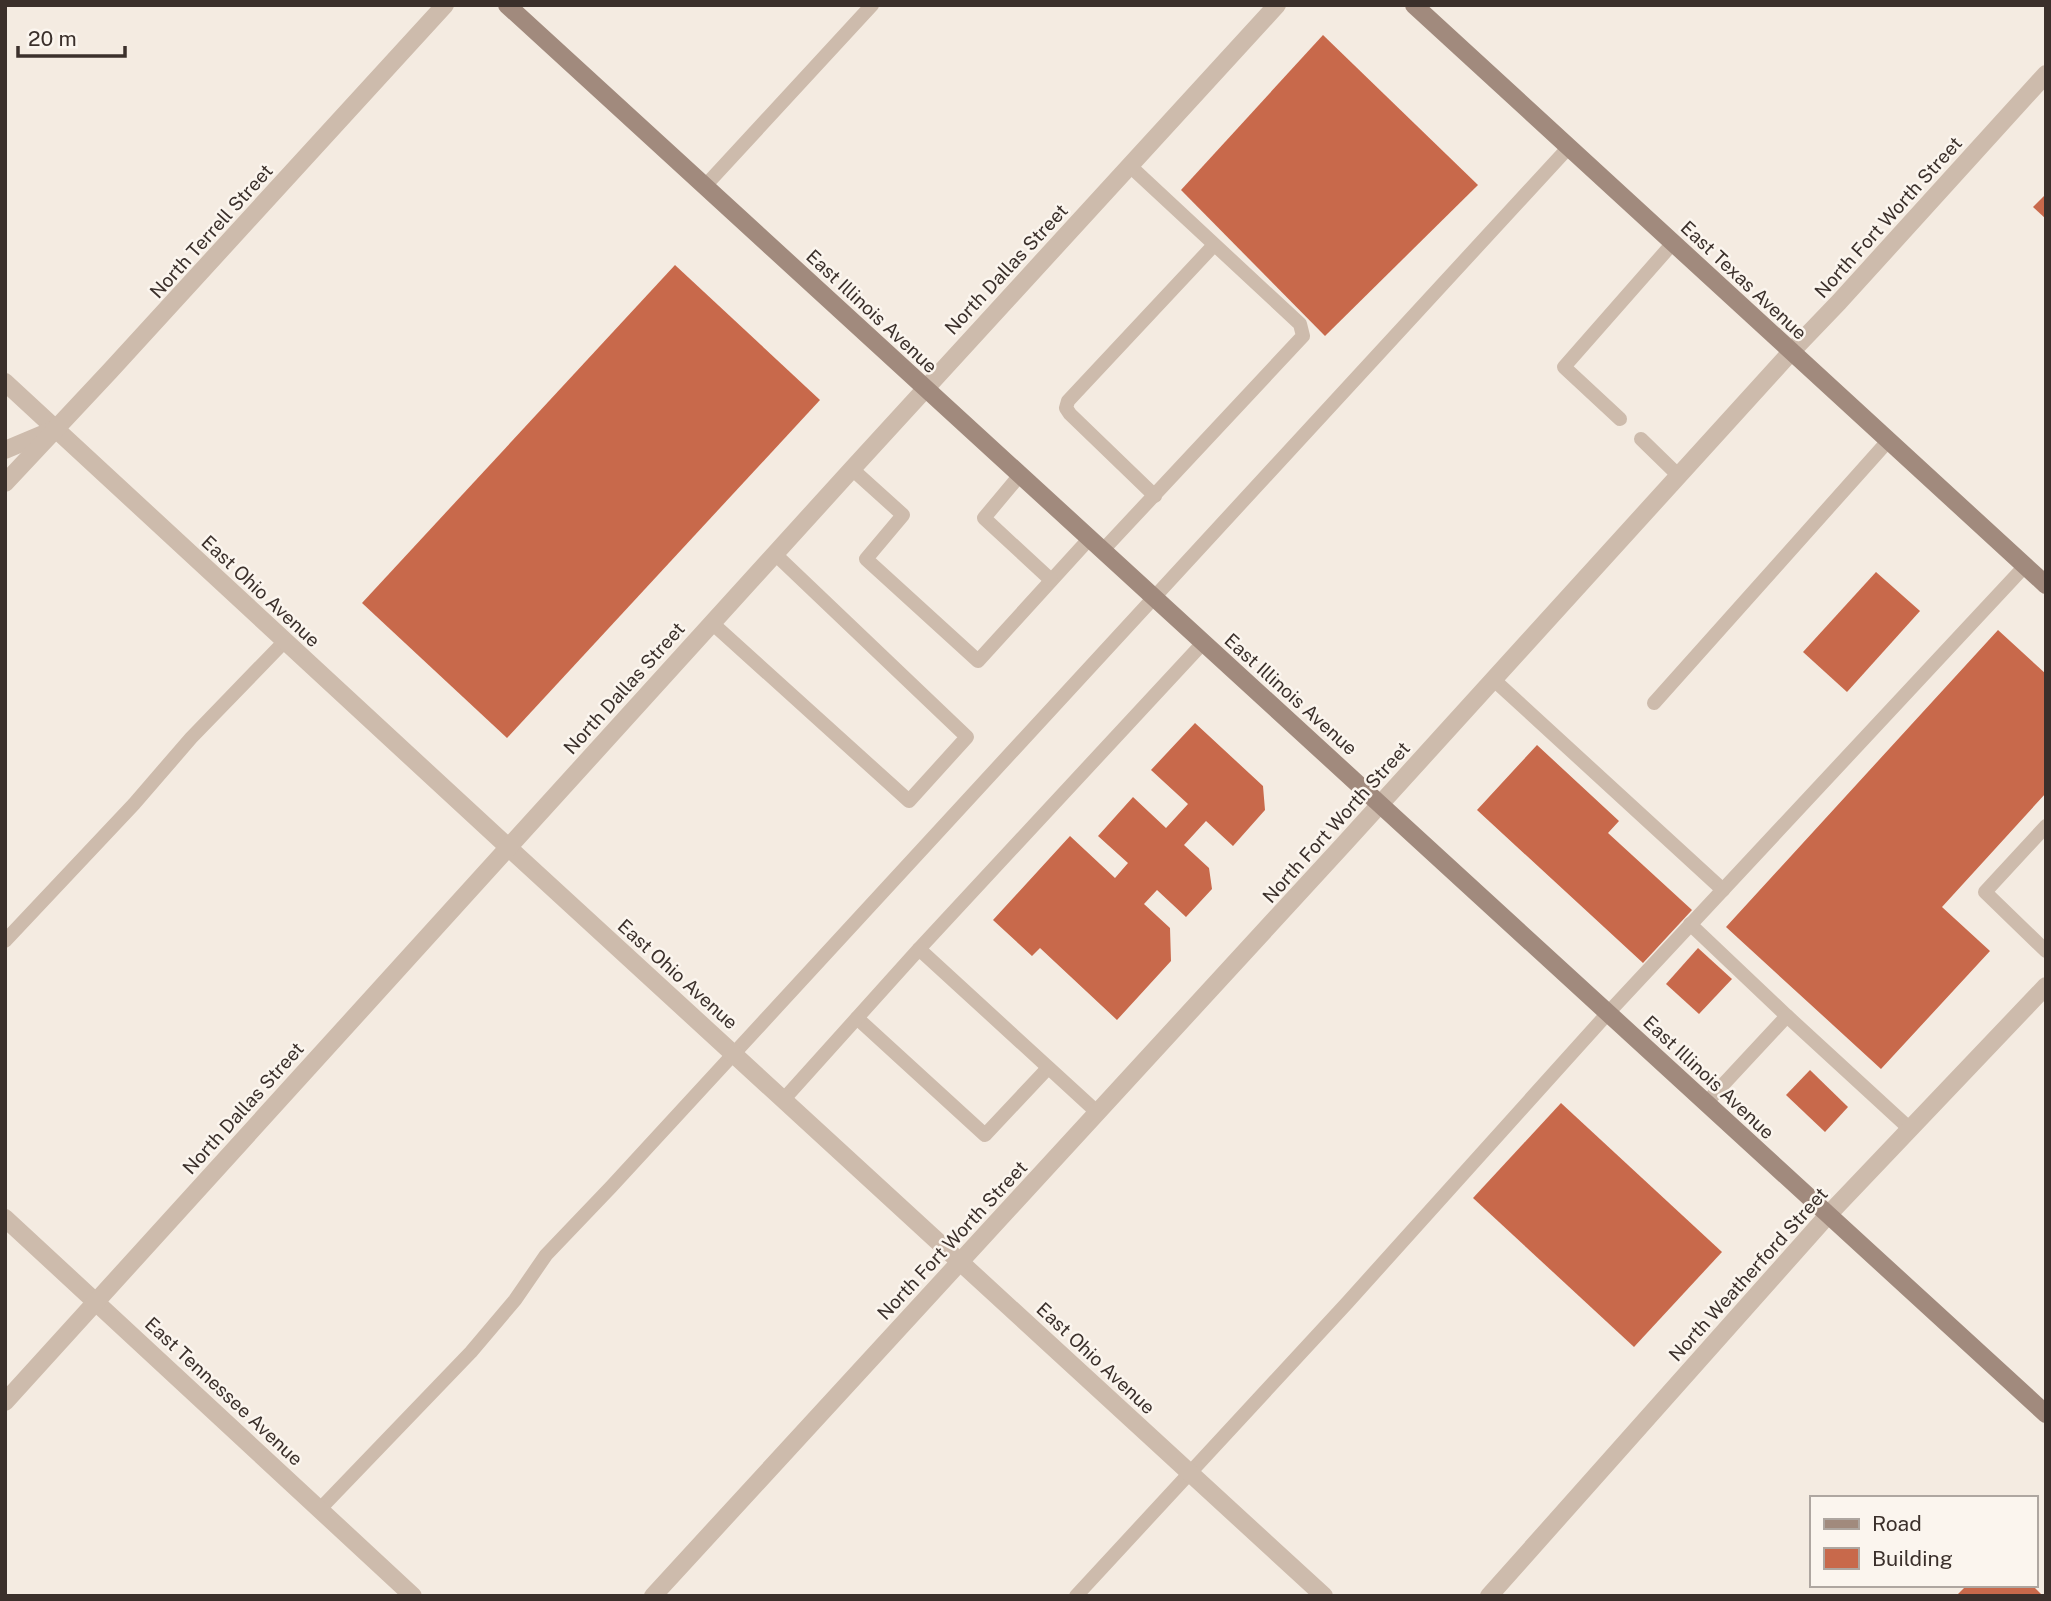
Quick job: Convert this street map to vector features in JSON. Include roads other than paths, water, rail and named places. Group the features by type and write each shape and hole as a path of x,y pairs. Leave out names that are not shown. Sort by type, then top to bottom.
{"main road":[{"name":"East Illinois Avenue","path":"507,5 2046,1414"},
{"name":"East Texas Avenue","path":"1414,5 2046,585"}],"street":[{"name":"North Terrell Street","path":"5,483 445,5"},
{"name":"North Dallas Street","path":"5,1402 925,388 1277,5"},
{"name":"North Fort Worth Street","path":"653,1596 1380,805 2046,74"},
{"name":"East Ohio Avenue","path":"5,382 1324,1596"},
{"path":"5,450 55,429"},
{"name":"North Weatherford Street","path":"1489,1596 1828,1215 2046,986"},
{"name":"East Tennessee Avenue","path":"5,1219 414,1596"}],"lane":[{"path":"705,186 872,5"},
{"path":"320,1509 471,1352 515,1300 546,1255 1569,148"},
{"path":"1104,550 1303,336 1300,324 1130,166"},
{"path":"1620,419 1564,367 1673,243"},
{"path":"1155,496 1066,408 1068,401 1214,245"},
{"path":"1641,439 1678,476"},
{"path":"1654,703 1888,440"},
{"path":"852,469 904,515 866,559 978,661 1090,538"},
{"path":"1020,475 984,518 1051,580"},
{"path":"712,623 909,801 926,783 967,737 775,554"},
{"path":"1076,1596 1347,1303 1690,924 2025,566"},
{"path":"5,941 134,804 191,738 285,641"},
{"path":"783,1099 1203,643"},
{"path":"1494,680 1723,890"},
{"path":"2046,826 1986,892 2046,950"},
{"path":"1690,924 1910,1129"},
{"path":"919,949 1098,1113"},
{"path":"1706,1102 1787,1016"},
{"path":"857,1018 985,1136 1048,1068"}]}
